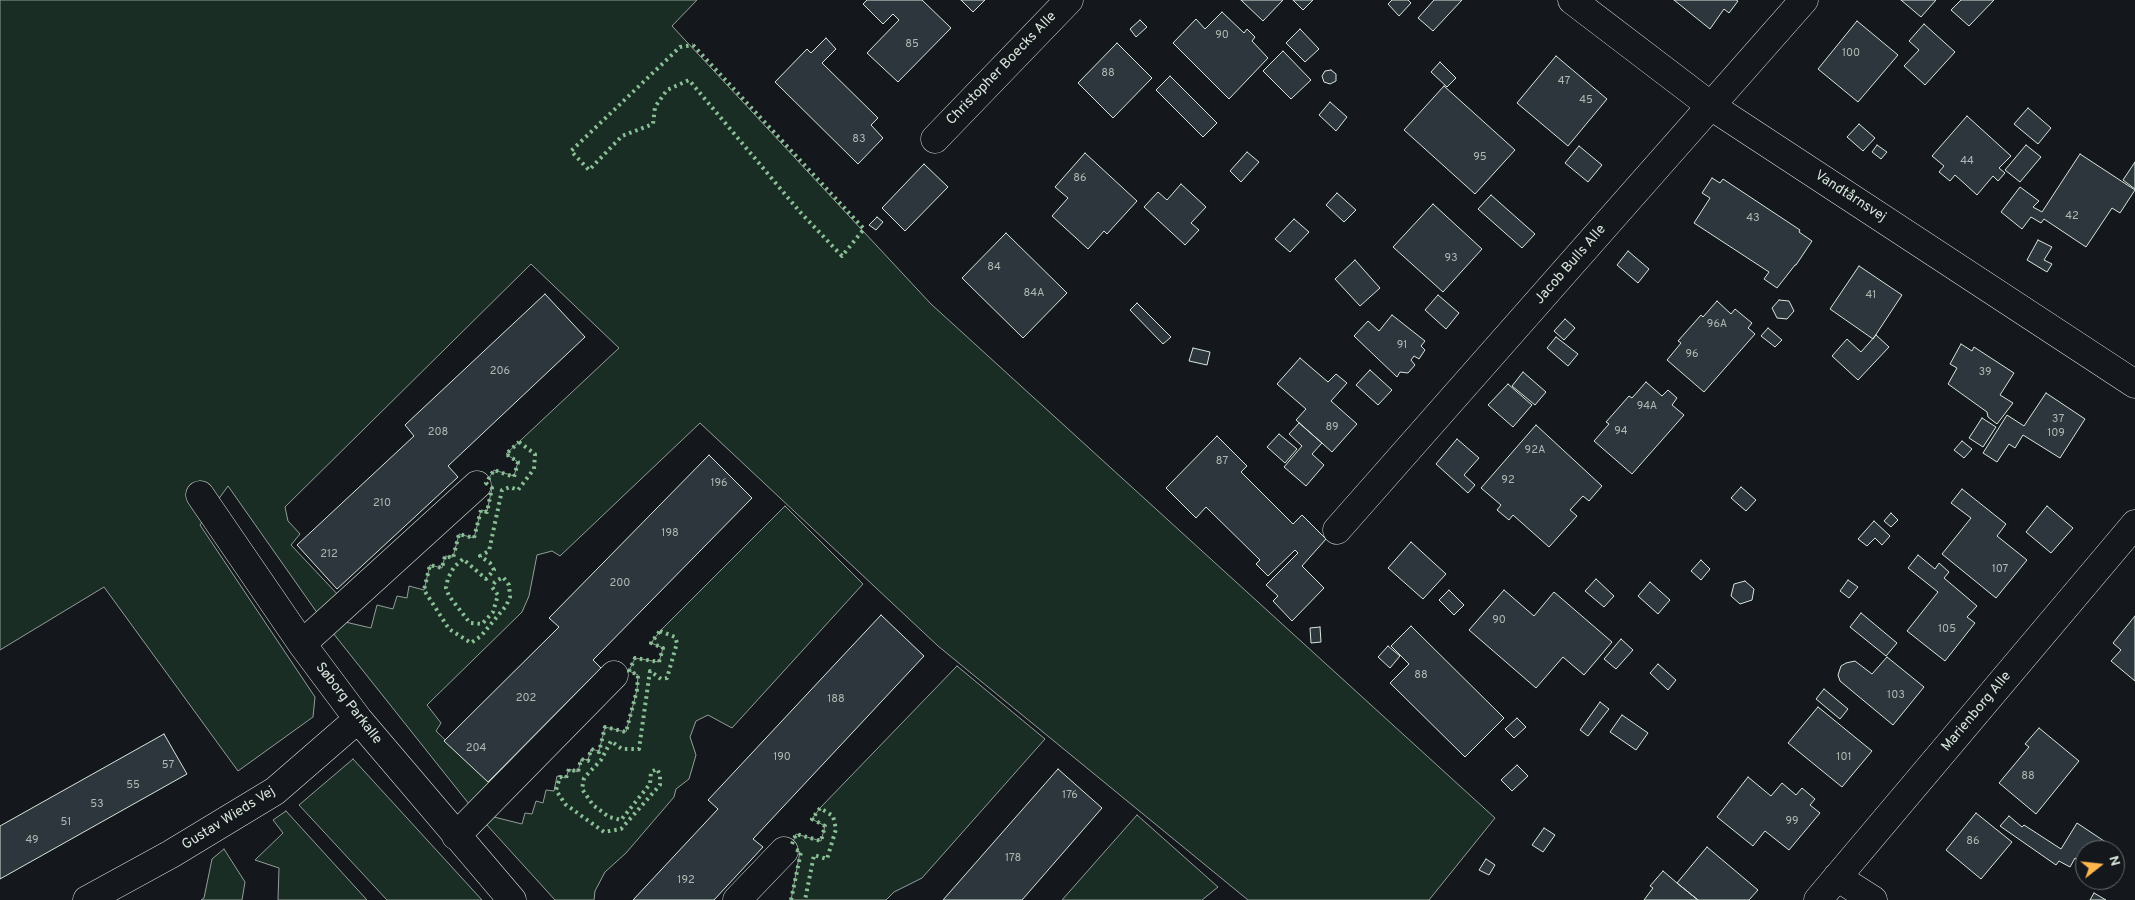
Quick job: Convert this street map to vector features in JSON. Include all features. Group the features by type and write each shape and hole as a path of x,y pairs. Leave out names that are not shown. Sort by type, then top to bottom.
{"street":[{"name":"Christopher Boecks Alle","path":"935,139 1069,0"},
{"name":"Vandtårnsvej","path":"1572,0 1710,106 2135,384"},
{"name":"Jacob Bulls Alle","path":"1337,530 1804,0"},
{"path":"302,644 477,485"},
{"name":"Søborg Parkalle","path":"200,495 302,644 358,719 512,900"},
{"name":"Marienborg Alle","path":"1818,900 2135,524"},
{"path":"456,836 614,675"},
{"name":"Gustav Wieds Vej","path":"87,900 171,854 275,791 358,719"},
{"path":"737,900 784,851"},
{"path":"1837,877 1873,900"}],"green space":[{"path":"0,0 697,0 672,26 931,304 1495,818 1429,900 1248,900 938,646 700,423 560,556 552,551 537,555 529,596 522,612 427,705 441,723 436,731 494,787 473,809 333,633 341,621 371,628 377,605 393,609 397,596 407,598 409,586 424,590 430,565 442,568 445,556 453,557 459,534 474,538 481,510 487,511 492,488 486,483 494,470 514,476 518,462 506,454 619,348 531,264 285,507 288,521 300,534 291,545 341,598 318,614 228,486 200,525 315,697 313,717 238,771 104,587 0,650"},
{"path":"785,506 863,584 732,728 708,715 696,721 690,737 696,755 689,779 676,789 674,797 626,853 605,872 595,891 594,900 555,900 486,824 494,817 522,824 525,813 532,814 536,801 543,803 546,790 554,791 557,776 566,778 569,769 578,772 581,759 588,760 591,749 599,751 605,727 626,732 637,690 638,675 629,671 635,658 659,662 663,648 651,643 660,631"},
{"path":"957,666 1045,739 922,878 894,892 886,900 791,900 800,852 791,847 796,834 821,841 825,826 812,819 820,808"},
{"path":"353,759 482,900 387,900 299,805"},
{"path":"286,811 367,900 278,900 279,868 255,860 283,833 273,820"},
{"path":"1137,815 1218,887 1202,900 1062,900"},
{"path":"224,849 245,882 242,900 201,900 204,898 212,859"}],"building":[{"path":"867,0 922,0 951,28 898,82 867,53 899,20 893,14 883,24 863,4"},
{"path":"961,0 985,0 973,12"},
{"path":"1241,0 1283,0 1263,21"},
{"path":"1293,0 1313,0 1303,10"},
{"path":"1392,0 1408,0 1411,3 1399,16 1388,4"},
{"path":"1434,0 1462,0 1433,31 1418,18"},
{"path":"1674,0 1738,1 1729,13 1724,9 1710,29"},
{"path":"1901,0 1936,0 1921,17"},
{"path":"1961,0 1994,0 1969,26 1951,10"},
{"path":"1222,12 1244,33 1247,29 1255,37 1252,41 1268,58 1229,99 1173,43 1196,19 1205,29"},
{"path":"1140,20 1147,27 1136,37 1130,29"},
{"path":"1857,21 1898,55 1858,102 1818,69"},
{"path":"1924,24 1955,52 1925,85 1904,66 1919,50 1909,41"},
{"path":"1300,29 1319,49 1305,62 1286,43"},
{"path":"826,38 836,49 822,63 878,118 871,125 883,138 858,164 775,82 807,49 811,53"},
{"path":"1117,43 1152,78 1113,118 1078,83"},
{"path":"1283,51 1311,80 1291,99 1263,71"},
{"path":"1556,56 1607,99 1568,146 1517,103"},
{"path":"1440,62 1456,78 1447,87 1431,72"},
{"path":"1331,70 1336,74 1336,81 1330,84 1324,82 1322,76 1325,71"},
{"path":"1170,76 1217,123 1203,137 1156,90"},
{"path":"1444,86 1515,150 1475,194 1404,130"},
{"path":"1330,102 1347,117 1336,131 1319,115"},
{"path":"2028,108 2051,128 2038,144 2014,124"},
{"path":"1967,116 2011,156 1999,168 2005,173 1998,181 1993,176 1977,195 1955,175 1950,181 1939,172 1944,166 1932,156"},
{"path":"1859,124 1875,138 1863,151 1847,137"},
{"path":"1877,145 1887,152 1881,159 1872,152"},
{"path":"2026,145 2041,157 2020,182 2005,170"},
{"path":"1579,146 1602,165 1588,182 1565,163"},
{"path":"1247,152 1259,162 1241,182 1230,171"},
{"path":"1085,153 1137,201 1107,234 1104,231 1088,249 1052,216 1068,198 1055,187"},
{"path":"2080,154 2135,190 2120,213 2112,208 2086,247 2044,219 2041,223 2031,217 2022,229 2001,212 2020,187 2039,201 2033,207 2042,212"},
{"path":"2135,162 2135,189 2123,180"},
{"path":"924,164 948,187 905,231 882,208"},
{"path":"1712,178 1720,183 1723,179 1800,230 1799,232 1812,241 1796,265 1777,288 1764,279 1769,272 1694,223 1710,198 1702,193"},
{"path":"1181,184 1206,207 1191,223 1199,230 1185,245 1144,207 1158,192 1167,200"},
{"path":"1337,193 1356,210 1344,222 1326,205"},
{"path":"1491,195 1535,234 1522,248 1478,209"},
{"path":"1433,204 1482,249 1443,292 1393,247"},
{"path":"877,217 883,222 876,230 869,225"},
{"path":"1294,219 1309,232 1290,252 1275,239"},
{"path":"1006,233 1067,293 1023,338 962,278"},
{"path":"2038,240 2052,247 2044,260 2052,264 2047,272 2027,260"},
{"path":"1628,251 1649,269 1638,283 1617,265"},
{"path":"1355,260 1380,288 1360,306 1335,279"},
{"path":"1859,266 1902,295 1873,339 1830,309"},
{"path":"545,294 585,337 448,466 458,477 337,589 297,545 414,436 405,425"},
{"path":"1438,295 1459,313 1446,329 1425,310"},
{"path":"1779,300 1789,301 1794,311 1787,319 1777,318 1772,308"},
{"path":"1717,301 1731,314 1735,309 1752,323 1748,328 1755,334 1704,392 1667,360 1681,343 1678,341 1701,315 1703,317"},
{"path":"1137,303 1171,337 1163,344 1130,310"},
{"path":"1392,315 1425,341 1421,346 1425,350 1419,359 1414,356 1411,360 1415,365 1408,373 1400,372 1397,377 1354,336 1368,321 1379,331"},
{"path":"1565,319 1575,328 1564,340 1554,331"},
{"path":"1768,328 1782,340 1775,347 1761,336"},
{"path":"1876,335 1889,347 1858,380 1832,356 1847,339 1861,352"},
{"path":"1556,337 1578,354 1568,366 1547,348"},
{"path":"1961,344 1972,351 1974,347 2014,373 2000,395 2013,403 1997,424 1988,417 1987,412 1948,384 1957,368 1950,364"},
{"path":"1193,348 1210,352 1207,365 1189,361"},
{"path":"1300,358 1328,382 1336,374 1347,383 1331,401 1357,424 1332,452 1296,420 1306,409 1277,384"},
{"path":"1370,370 1392,390 1378,405 1356,385"},
{"path":"1523,372 1546,392 1535,405 1512,386"},
{"path":"1646,382 1662,396 1668,390 1677,398 1672,405 1684,415 1632,474 1594,441 1609,424 1606,422 1629,396 1632,398"},
{"path":"1508,384 1532,405 1513,427 1488,405"},
{"path":"2046,393 2085,419 2060,458 2023,435 2015,448 2009,444 1997,462 1983,453 2007,415 2024,426"},
{"path":"1982,418 1996,427 1983,447 1969,438"},
{"path":"1299,423 1322,443 1312,454 1324,465 1306,486 1284,467 1302,446 1289,434"},
{"path":"1536,425 1602,486 1589,501 1583,496 1570,510 1577,516 1549,547 1513,515 1509,520 1497,510 1501,505 1481,488"},
{"path":"1279,434 1297,449 1285,463 1267,447"},
{"path":"1217,436 1247,466 1241,472 1293,524 1302,515 1326,539 1302,566 1324,588 1292,621 1273,601 1278,596 1266,585 1298,553 1295,550 1268,576 1256,564 1260,560 1206,507 1196,518 1166,488"},
{"path":"1457,439 1479,458 1464,475 1475,485 1468,493 1436,464"},
{"path":"1962,441 1972,449 1964,458 1954,450"},
{"path":"709,455 752,498 593,660 601,668 488,782 444,741 559,627 549,618"},
{"path":"1741,487 1756,500 1746,511 1731,498"},
{"path":"1962,489 2006,524 1997,536 2027,560 1996,598 1942,554 1971,518 1951,503"},
{"path":"2047,506 2073,528 2051,553 2026,532"},
{"path":"1891,513 1898,520 1891,527 1884,521"},
{"path":"1874,521 1890,536 1882,545 1875,538 1867,546 1858,539"},
{"path":"1411,542 1446,574 1423,599 1388,568"},
{"path":"1918,555 1935,569 1939,563 1949,572 1944,578 1977,606 1967,617 1975,623 1945,661 1907,631 1938,592 1908,568"},
{"path":"1701,560 1710,569 1701,580 1691,571"},
{"path":"1596,579 1614,596 1604,607 1585,591"},
{"path":"1848,580 1858,587 1849,598 1840,591"},
{"path":"1745,581 1754,589 1752,600 1740,604 1731,596 1734,584"},
{"path":"1650,582 1670,600 1658,614 1638,596"},
{"path":"1449,590 1464,605 1454,615 1439,600"},
{"path":"1504,590 1534,616 1554,592 1612,642 1584,675 1563,657 1536,688 1469,630"},
{"path":"1861,613 1897,643 1886,656 1850,627"},
{"path":"881,615 924,656 753,839 763,847 714,900 633,900 718,809 708,800"},
{"path":"2135,616 2135,681 2111,661 2121,650 2113,643"},
{"path":"1411,626 1504,718 1465,757 1390,683 1409,664 1391,646"},
{"path":"1320,627 1321,642 1311,643 1310,628"},
{"path":"1621,639 1633,650 1616,669 1604,659"},
{"path":"1388,646 1400,656 1390,668 1378,657"},
{"path":"1887,657 1924,687 1893,725 1840,681 1838,675 1841,666 1855,661 1872,674"},
{"path":"1658,664 1676,680 1668,690 1650,673"},
{"path":"1824,689 1848,709 1840,719 1816,699"},
{"path":"1600,702 1609,709 1588,736 1580,730"},
{"path":"1818,707 1872,751 1842,787 1788,743"},
{"path":"1622,715 1648,733 1636,750 1610,732"},
{"path":"1517,718 1526,727 1514,738 1505,729"},
{"path":"2039,728 2079,761 2036,814 1999,783 2029,747 2025,744"},
{"path":"164,734 187,774 0,879 0,826"},
{"path":"1517,765 1528,776 1512,791 1501,780"},
{"path":"1058,769 1102,808 1022,900 943,900"},
{"path":"1748,777 1771,796 1782,783 1796,795 1802,788 1815,799 1810,805 1820,813 1789,850 1765,831 1753,846 1717,817"},
{"path":"1976,813 2012,842 1981,879 1946,850"},
{"path":"2009,816 2022,827 2024,825 2061,849 2077,823 2102,840 2075,840 2075,858 2070,867 2059,861 2056,865 2000,826"},
{"path":"1544,828 1555,835 1543,852 1532,845"},
{"path":"1707,847 1758,890 1749,900 1698,900 1677,883"},
{"path":"1486,859 1495,865 1489,875 1479,870"},
{"path":"1663,871 1698,900 1644,900 1653,888 1650,886"},
{"path":"2094,893 2106,900 2090,900"}],"hedge":[{"path":"693,45 864,229 842,256 800,212 689,80 667,90 655,107 653,124 622,136 589,170 571,151 680,47 693,45"},
{"path":"519,442 535,454 534,469 518,490 510,487 502,490 489,551 480,556 490,563 494,570 486,579 463,559 454,567 448,578 446,588 449,596 470,623 482,624 493,612 498,595 492,587 495,582 503,577 509,585 510,597 506,606 481,636 471,643 449,629 424,590 430,565 442,568 445,556 453,558 459,534 474,538 481,510 487,512 492,488 486,483 494,470 514,477 518,462 506,454 519,442"},
{"path":"660,631 675,637 677,643 667,678 661,679 650,671 639,749 622,749 611,741 601,760 584,778 582,789 593,805 609,817 621,820 650,784 651,772 657,769 660,775 660,785 621,829 604,832 565,804 556,790 560,777 566,778 569,769 578,772 581,759 588,761 591,749 599,752 605,727 626,732 637,690 638,675 629,671 635,658 659,662 663,648 651,643 660,631"},
{"path":"792,844 796,834 821,841 825,826 812,819 820,808 833,816 836,829 827,859 814,855 805,900"},
{"path":"791,900 801,852 795,849"}]}
